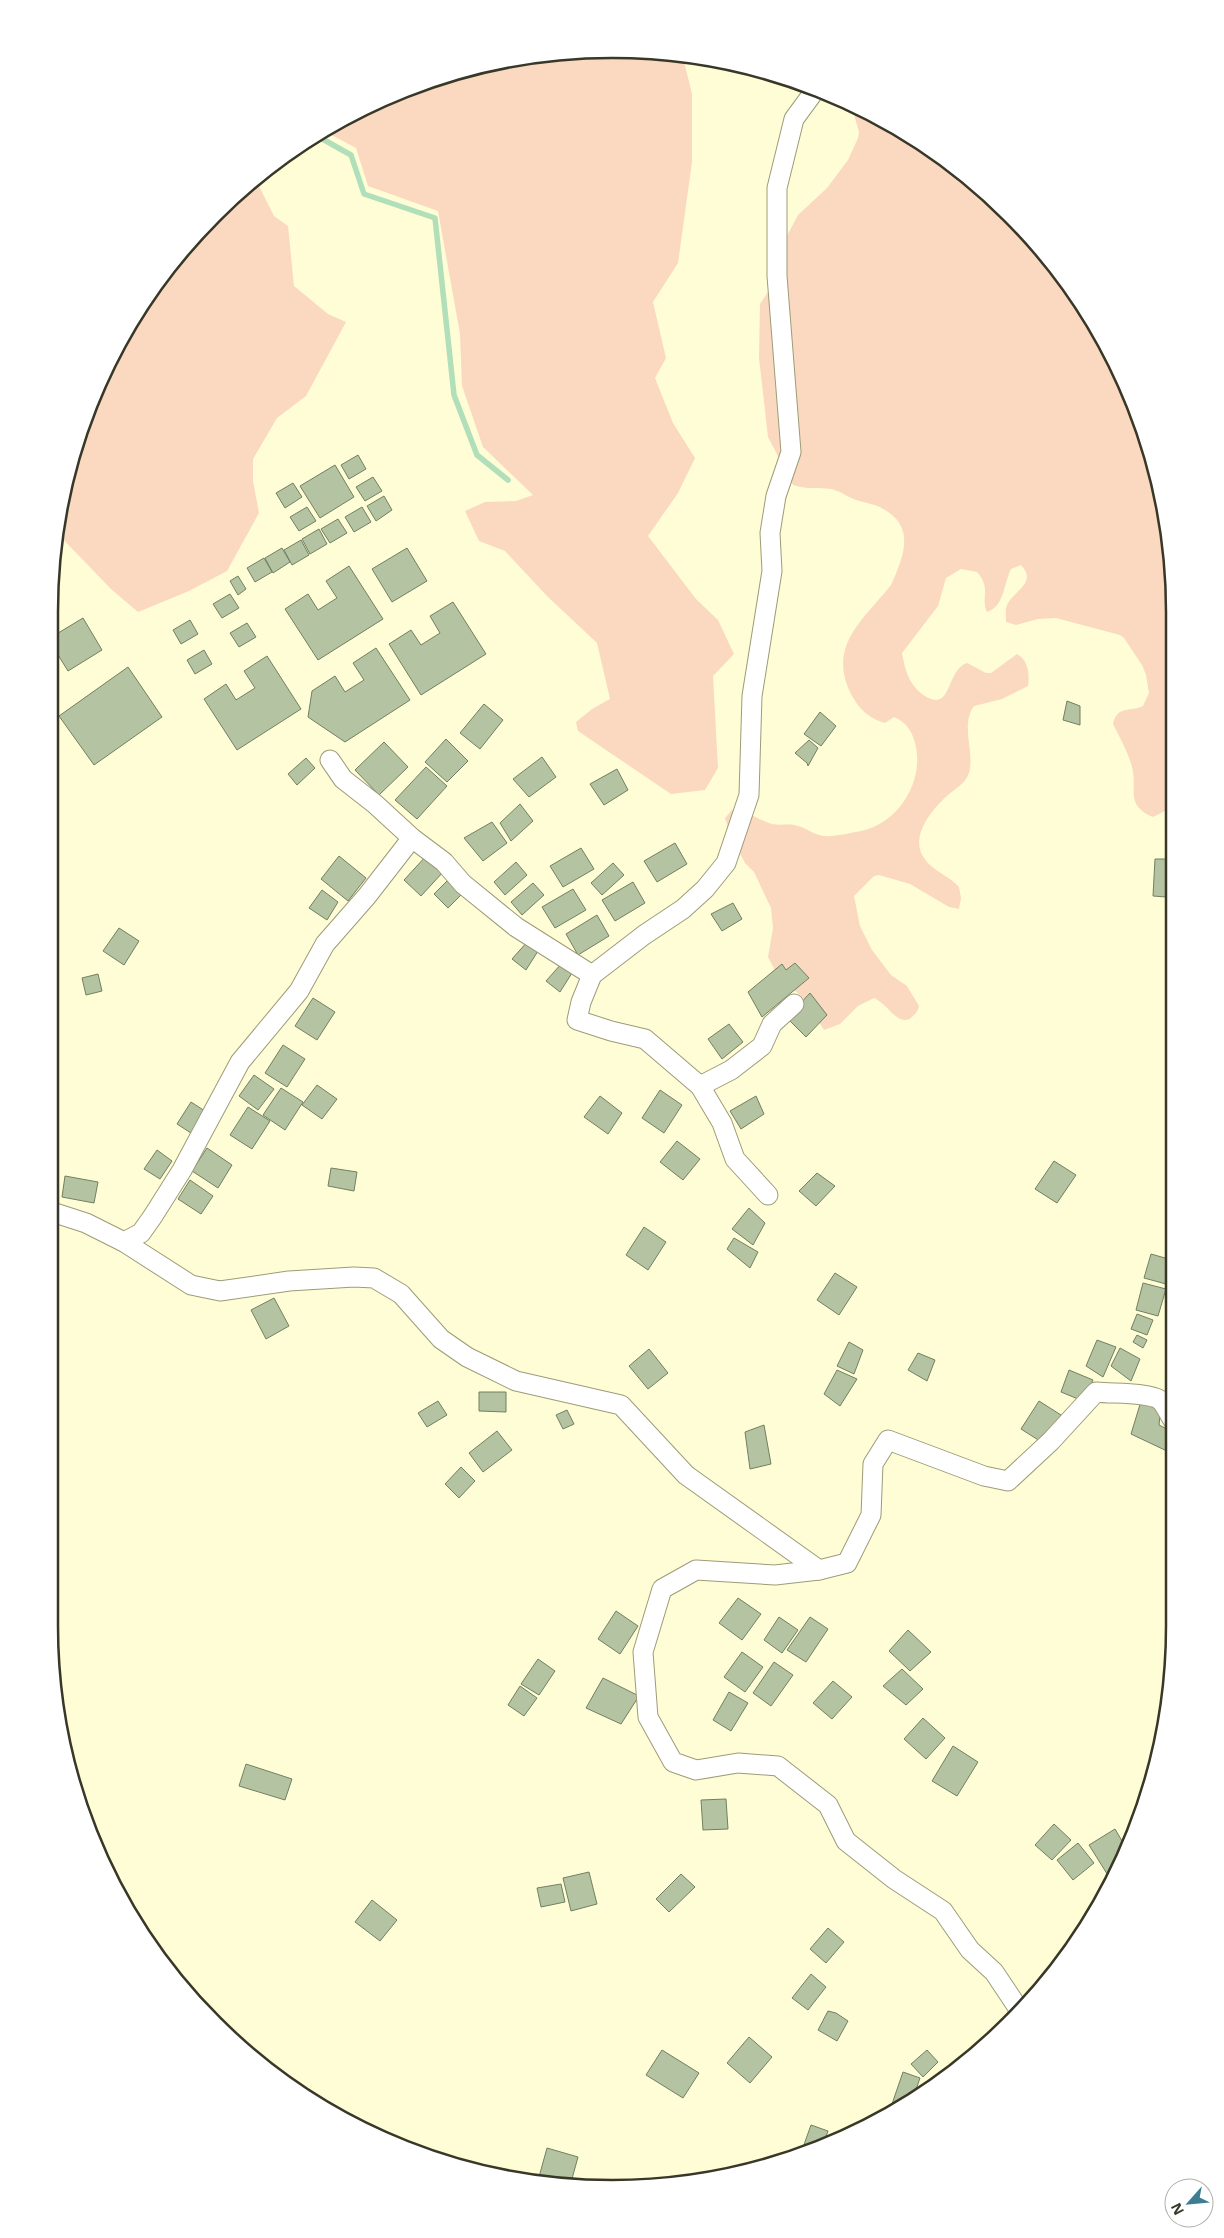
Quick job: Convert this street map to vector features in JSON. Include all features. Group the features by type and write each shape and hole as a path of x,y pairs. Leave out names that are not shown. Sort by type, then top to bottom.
{"street":[{"path":"768,1195 735,1160 722,1123 700,1086 645,1039 577,1020 581,1002 592,975 644,935 683,909 705,889 726,863 750,795 752,696 772,571 770,533 776,496 790,452 777,276 777,188 794,119 811,95"},
{"path":"330,760 343,779 376,804 412,838 444,862 463,884 516,927 592,975"},
{"path":"124,1242 141,1233 153,1216 182,1170 240,1062 299,991 325,944 367,896 412,838"},
{"path":"700,1086 731,1070 762,1046 772,1024 794,1004"},
{"path":"58,1214 86,1223 124,1242 191,1285 220,1291 289,1281 354,1277 374,1278 401,1294 441,1339 467,1357 516,1381 621,1405 686,1475 818,1570"},
{"path":"1016,2005 994,1972 970,1950 943,1911 894,1879 846,1841 828,1805 778,1766 738,1763 696,1770 673,1762 648,1717 643,1652 662,1589 696,1570 775,1576 818,1570 847,1563 871,1514 873,1464 888,1440 984,1476 1008,1481 1051,1441 1096,1392 1141,1394 1160,1400 1166,1409"}],"shaded area":[{"path":"576,59 648,59 684,62 692,94 692,162 678,263 653,302 666,358 655,378 673,423 695,458 678,493 648,536 696,599 718,620 734,654 713,676 718,768 705,790 671,794 578,731 576,722 592,709 610,699 597,643 548,597 505,551 479,541 465,511 485,502 516,501 533,495 483,447 462,386 460,334 438,211 368,186 356,148 331,135 400,100 468,76 540,62"},
{"path":"854,114 889,132 950,172 1004,220 1052,274 1073,304 1109,367 1124,400 1148,468 1162,540 1166,612 1166,810 1153,817 1138,807 1134,796 1132,767 1113,724 1115,718 1121,712 1143,706 1149,693 1142,665 1124,638 1120,635 1056,618 1038,619 1016,625 1006,622 1007,605 1026,582 1026,571 1021,565 1011,569 1000,600 993,609 987,612 984,583 977,572 961,569 946,578 938,606 902,653 906,670 913,685 922,694 932,699 939,699 944,696 960,667 967,663 986,673 991,673 1017,654 1026,664 1029,677 1028,686 1002,699 974,706 968,722 970,765 968,777 935,808 924,824 921,833 919,841 920,850 927,863 959,887 961,898 959,909 949,907 910,884 879,875 874,876 854,896 860,926 872,950 891,975 907,986 919,1006 917,1011 913,1016 903,1020 874,998 858,1006 840,1024 824,1030 803,998 778,976 768,957 773,928 771,908 754,872 745,863 730,834 725,818 732,810 737,810 772,824 795,825 823,836 861,831 887,819 898,809 913,785 916,771 915,743 910,731 902,721 894,717 885,723 869,716 857,704 845,677 843,662 846,648 860,622 891,585 903,554 904,535 901,526 895,517 875,505 856,500 831,489 793,485 768,437 759,358 760,304 768,292 780,249 798,215 827,188 848,160 859,132"},
{"path":"258,185 274,216 288,226 294,286 328,314 346,322 306,396 277,418 253,459 253,481 259,513 227,571 189,591 138,612 111,589 62,538 76,468 87,434 115,367 151,304 195,246"}],"building":[{"path":"358,455 366,469 349,479 341,465"},
{"path":"335,465 354,497 320,518 300,486"},
{"path":"373,477 382,491 365,501 356,487"},
{"path":"293,483 302,497 285,508 276,493"},
{"path":"384,496 392,510 376,521 367,506"},
{"path":"307,507 316,521 299,531 290,517"},
{"path":"362,507 371,522 354,532 345,517"},
{"path":"338,519 347,533 330,543 321,529"},
{"path":"319,529 327,544 310,554 302,539"},
{"path":"301,540 309,555 292,565 284,550"},
{"path":"282,548 290,562 273,573 265,558"},
{"path":"407,548 427,581 392,602 372,569"},
{"path":"264,558 272,572 255,582 247,568"},
{"path":"349,566 383,619 318,660 285,609 308,594 318,610 337,598 326,581"},
{"path":"238,576 246,589 238,595 230,581"},
{"path":"230,594 239,608 222,618 213,604"},
{"path":"453,602 486,654 421,695 389,644 411,630 421,645 440,633 430,616"},
{"path":"83,618 102,650 68,671 58,655 58,633"},
{"path":"190,620 198,634 181,644 173,630"},
{"path":"247,623 256,637 239,647 230,633"},
{"path":"376,648 410,700 345,742 308,717 312,691 335,676 345,692 364,680 353,663"},
{"path":"204,650 212,664 195,674 187,660"},
{"path":"267,656 301,709 237,750 204,699 226,684 236,700 255,688 244,671"},
{"path":"128,667 162,717 94,765 59,716"},
{"path":"1067,701 1080,706 1080,725 1063,720"},
{"path":"484,704 503,720 480,749 460,733"},
{"path":"820,712 836,726 821,746 804,734"},
{"path":"446,739 468,761 447,782 425,762"},
{"path":"809,740 818,748 808,766 795,753"},
{"path":"384,742 408,767 379,795 355,770"},
{"path":"542,757 556,777 529,797 513,779"},
{"path":"306,758 315,768 297,785 288,774"},
{"path":"426,767 447,786 417,819 395,800"},
{"path":"617,769 628,790 604,805 590,784"},
{"path":"520,804 533,821 511,841 500,823"},
{"path":"492,822 507,843 483,861 464,838"},
{"path":"675,843 687,864 657,882 644,861"},
{"path":"581,848 594,869 563,887 550,866"},
{"path":"427,855 444,871 421,896 404,880"},
{"path":"339,856 366,878 348,901 321,879"},
{"path":"1155,859 1166,859 1166,897 1153,896"},
{"path":"516,862 527,875 505,895 494,882"},
{"path":"613,863 624,875 602,895 591,883"},
{"path":"447,881 461,895 448,908 434,894"},
{"path":"633,882 645,903 615,921 602,900"},
{"path":"533,883 544,895 522,915 511,902"},
{"path":"573,889 586,910 555,928 542,907"},
{"path":"322,890 338,902 327,920 309,908"},
{"path":"733,903 742,919 722,931 711,914"},
{"path":"597,915 609,936 578,955 566,934"},
{"path":"119,928 139,941 124,965 103,951"},
{"path":"528,941 538,951 526,970 512,959"},
{"path":"562,963 572,973 560,992 546,981"},
{"path":"795,963 809,978 762,1017 748,992 782,964 786,970"},
{"path":"98,974 102,991 86,995 82,978"},
{"path":"810,993 827,1015 806,1037 787,1018"},
{"path":"313,998 335,1012 317,1040 295,1026"},
{"path":"729,1024 743,1042 722,1059 708,1039"},
{"path":"283,1045 305,1059 287,1087 265,1073"},
{"path":"254,1075 274,1089 258,1110 239,1096"},
{"path":"317,1085 337,1099 322,1119 302,1105"},
{"path":"281,1088 303,1102 285,1130 263,1115"},
{"path":"660,1090 682,1105 664,1133 642,1118"},
{"path":"600,1096 622,1113 608,1134 584,1117"},
{"path":"756,1096 764,1114 741,1129 730,1111"},
{"path":"191,1102 208,1113 194,1135 177,1124"},
{"path":"248,1107 270,1121 252,1149 230,1135"},
{"path":"677,1141 700,1159 683,1180 660,1162"},
{"path":"207,1148 232,1165 218,1188 192,1171"},
{"path":"157,1150 172,1161 160,1179 144,1169"},
{"path":"1054,1161 1076,1175 1057,1203 1035,1189"},
{"path":"331,1168 357,1172 354,1191 328,1186"},
{"path":"817,1173 835,1186 816,1206 799,1191"},
{"path":"65,1176 98,1182 94,1203 62,1197"},
{"path":"190,1180 213,1196 201,1214 178,1199"},
{"path":"749,1208 765,1223 753,1245 732,1229"},
{"path":"644,1227 666,1242 648,1270 626,1255"},
{"path":"734,1238 758,1252 750,1268 727,1249"},
{"path":"1151,1254 1166,1258 1166,1284 1144,1278"},
{"path":"835,1273 857,1287 839,1315 817,1300"},
{"path":"1143,1283 1166,1289 1158,1316 1136,1310"},
{"path":"274,1298 289,1326 266,1339 251,1310"},
{"path":"1137,1314 1153,1320 1147,1335 1131,1329"},
{"path":"1137,1335 1147,1340 1143,1348 1133,1342"},
{"path":"1097,1340 1116,1347 1103,1377 1086,1366"},
{"path":"849,1342 863,1350 854,1374 837,1366"},
{"path":"1120,1348 1140,1359 1131,1381 1111,1366"},
{"path":"649,1349 668,1373 648,1389 629,1366"},
{"path":"918,1353 935,1360 927,1381 908,1370"},
{"path":"837,1370 857,1379 840,1406 824,1394"},
{"path":"1069,1370 1093,1380 1083,1401 1061,1392"},
{"path":"479,1392 506,1392 506,1412 479,1411"},
{"path":"1142,1398 1161,1405 1159,1425 1166,1428 1166,1451 1131,1434"},
{"path":"438,1401 447,1415 427,1427 418,1413"},
{"path":"1039,1401 1061,1415 1043,1443 1021,1429"},
{"path":"567,1410 574,1424 563,1429 556,1415"},
{"path":"764,1425 771,1464 750,1469 745,1432"},
{"path":"497,1431 512,1450 483,1472 469,1453"},
{"path":"461,1467 475,1481 459,1498 445,1484"},
{"path":"738,1598 761,1614 742,1640 719,1623"},
{"path":"616,1611 638,1626 620,1654 598,1639"},
{"path":"779,1617 798,1630 782,1653 764,1640"},
{"path":"810,1617 828,1629 806,1662 787,1650"},
{"path":"908,1630 931,1652 910,1671 889,1651"},
{"path":"742,1652 763,1667 745,1692 724,1677"},
{"path":"538,1659 555,1671 539,1695 521,1684"},
{"path":"774,1662 793,1675 771,1706 753,1693"},
{"path":"902,1669 923,1689 906,1705 883,1686"},
{"path":"603,1678 639,1696 621,1724 586,1708"},
{"path":"833,1681 852,1697 832,1719 813,1703"},
{"path":"520,1686 537,1698 524,1716 508,1705"},
{"path":"729,1692 748,1703 731,1731 713,1720"},
{"path":"923,1718 945,1738 926,1759 904,1739"},
{"path":"953,1746 978,1762 957,1796 932,1781"},
{"path":"246,1764 292,1779 285,1800 239,1786"},
{"path":"726,1799 728,1829 703,1830 701,1800"},
{"path":"1054,1824 1071,1840 1052,1860 1035,1845"},
{"path":"1115,1829 1122,1842 1107,1874 1089,1845"},
{"path":"1078,1843 1094,1863 1073,1880 1057,1860"},
{"path":"589,1872 597,1904 571,1911 563,1878"},
{"path":"681,1874 695,1887 669,1912 656,1899"},
{"path":"561,1884 565,1902 541,1907 537,1888"},
{"path":"372,1900 397,1920 380,1941 355,1922"},
{"path":"828,1928 844,1942 826,1963 810,1949"},
{"path":"811,1974 826,1987 808,2010 792,1998"},
{"path":"828,2011 836,2013 848,2021 837,2041 818,2030"},
{"path":"749,2037 772,2057 750,2083 727,2063"},
{"path":"662,2050 699,2073 683,2098 646,2075"},
{"path":"927,2050 938,2062 923,2077 911,2064"},
{"path":"903,2072 920,2078 916,2089 892,2104"},
{"path":"811,2125 828,2131 826,2137 804,2146"},
{"path":"547,2148 578,2157 572,2179 539,2176"}],"waterway":[{"path":"323,139 351,155 364,194 435,218 454,395 477,455 508,480"}]}
